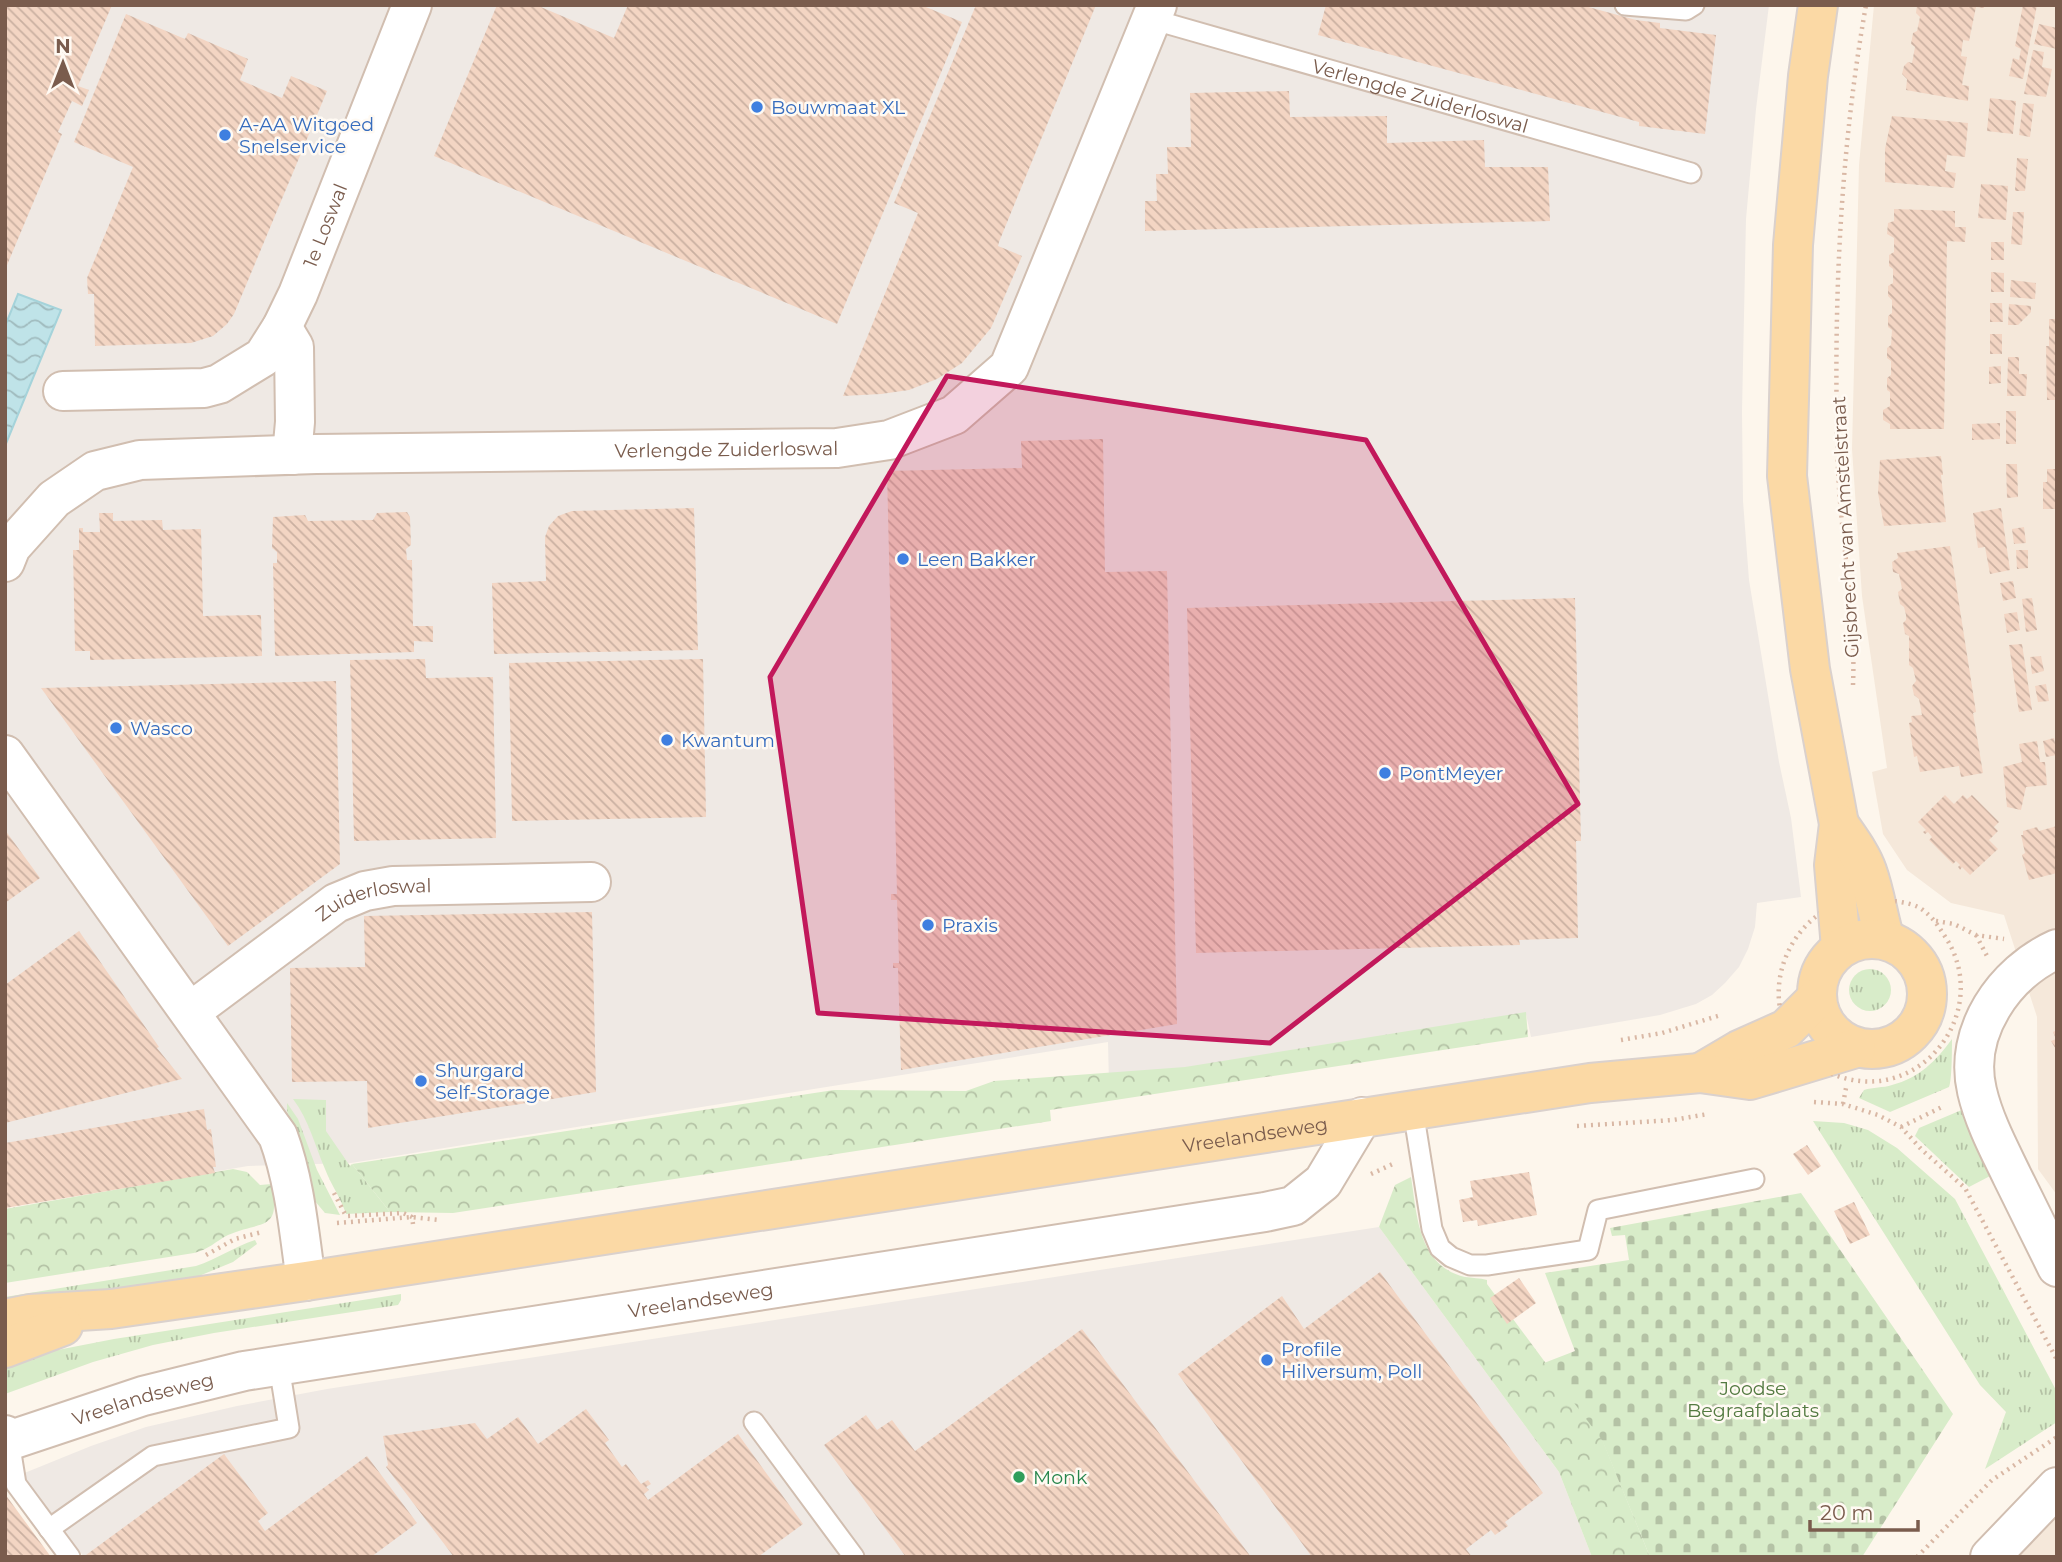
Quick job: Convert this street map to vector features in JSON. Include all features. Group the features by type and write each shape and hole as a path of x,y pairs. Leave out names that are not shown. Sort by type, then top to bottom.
{"main road":[{"path":"1818,5 1808,76 1793,244 1787,476 1810,669 1839,824 1834,865 1841,948"},
{"path":"1839,824 1868,873 1885,940"},
{"path":"1862,940 1885,940 1901,946 1919,964 1927,982 1927,1001 1922,1019 1910,1035 1894,1045 1875,1050 1856,1048 1829,1029 1820,1015 1817,984 1830,958 1841,948 1862,940"},
{"name":"Vreelandseweg","path":"1700,1073 1739,1050 1786,1029 1817,998"},
{"name":"Vreelandseweg","path":"5,1318 111,1309 306,1281 1590,1083 1700,1073 1750,1080 1856,1048"},
{"name":"Vreelandseweg","path":"5,1348 111,1309"}],"street":[{"name":"1e Loswal","path":"63,391 204,388 219,384 263,357 298,294 412,5"},
{"name":"Verlengde Zuiderloswal","path":"5,562 11,547 54,499 95,471 140,460 292,455 837,448 889,440 954,415 1009,367 1154,12"},
{"path":"282,327 294,347 292,455"},
{"path":"5,755 278,1136 286,1157 306,1281"},
{"name":"Zuiderloswal","path":"190,1012 336,903 365,891 393,886 591,882"},
{"path":"2057,949 2036,958 2004,988 1993,1004 1982,1027 1976,1051 1975,1071 1977,1091 1993,1138 2057,1267"},
{"name":"Vreelandseweg","path":"10,1437 143,1396 244,1371 1293,1206 1323,1182 1362,1117"},
{"path":"1990,1557 2057,1487"}],"lane":[{"path":"1625,5 1686,10 1693,5"},
{"name":"Verlengde Zuiderloswal","path":"1154,12 1691,173"},
{"path":"1413,1110 1432,1228 1440,1248 1451,1257 1469,1265 1487,1265 1588,1250 1598,1210 1754,1179"},
{"path":"49,1529 153,1456 289,1427 279,1366"},
{"path":"754,1422 853,1557"},
{"path":"10,1437 16,1484 70,1557"}],"path":[{"name":"Gijsbrecht van Amstelstraat","path":"1853,696 1852,614 1838,471 1836,361 1839,251 1853,77 1866,5"},
{"path":"1822,1069 1848,1079 1877,1083 1896,1078 1922,1066 1937,1051 1953,1027 1961,985 1956,956 1936,920 1918,907 1910,897"},
{"path":"1783,1017 1778,991 1783,962 1789,947 1808,923 1829,909"},
{"path":"1936,920 1954,923 1976,935"},
{"path":"1945,1106 1900,1127 1965,1188 2057,1360"},
{"path":"343,1214 403,1213 412,1217 412,1224"},
{"path":"327,1224 389,1221"},
{"path":"1917,1557 1992,1480 2057,1437"}],"highlighted area":[{"path":"947,376 1366,440 1578,804 1270,1043 818,1013 770,677"}],"shaded area":[{"path":"5,5 1769,5 1746,219 1743,501 1749,580 1791,818 1801,897 1757,903 1755,927 1739,967 1712,995 1696,1004 1660,1015 1531,1037 1526,1014 1109,1085 1108,1042 351,1163 248,1166 5,1207 5,446 61,311 18,294 5,326"},
{"path":"1874,5 2057,5 2057,1195 2038,1169 2037,1017 2004,915 1951,903 1907,870 1883,834 1872,772 1887,768 1862,596 1852,449 1859,165"},
{"path":"1379,1227 1559,1472 1592,1557 84,1557 22,1474 146,1427 327,1389"},
{"path":"2057,1512 2057,1557 2007,1557"}],"green space":[{"path":"1870,969 1885,975 1891,990 1885,1005 1870,1011 1855,1005 1849,990 1855,975"},
{"path":"1526,1012 1528,1037 1050,1110 1051,1121 453,1213 390,1212 352,1164 834,1090 966,1091 994,1081 1185,1067"},
{"path":"1952,1039 1949,1087 1890,1112 1859,1098 1864,1090 1902,1082 1919,1073"},
{"path":"293,1099 326,1100 326,1131 350,1166 352,1164 390,1212 346,1214 327,1175 308,1124"},
{"path":"287,1103 298,1119 317,1170 340,1215 325,1213 314,1200 295,1129 287,1111"},
{"path":"1964,1109 1992,1175 1969,1187 1915,1136 1919,1128"},
{"path":"1813,1121 1844,1123 1868,1130 1897,1148 1955,1199 2057,1392 2057,1422 1985,1469 2006,1412 1980,1385"},
{"path":"233,1169 247,1172 260,1185 272,1184 274,1211 266,1222 228,1235 199,1252 5,1283 5,1209"},
{"path":"1411,1177 1418,1222 1429,1251 1449,1271 1465,1277 1487,1280 1487,1284 1602,1439 1650,1557 1592,1557 1559,1472 1379,1227 1395,1185"},
{"name":"Joodse Begraafplaats","path":"1801,1193 1953,1414 1862,1557 1650,1557 1602,1440 1544,1363 1575,1351 1545,1273 1629,1260 1625,1235 1612,1236 1610,1228"},
{"path":"255,1240 257,1244 233,1262 199,1276 5,1307 5,1297 196,1266"},
{"path":"401,1294 398,1305 153,1345 93,1362 5,1394 6,1360 114,1339"}],"water":[{"path":"18,294 61,310 5,446 5,326"}],"building":[{"path":"5,5 112,5 78,86 89,90 82,106 72,101 58,132 62,134 5,270"},
{"path":"497,5 536,5 614,38 628,5 921,5 962,22 837,324 434,156"},
{"path":"976,5 1096,5 999,242 998,246 1022,256 991,328 962,363 937,379 909,390 843,396 918,213 894,203"},
{"path":"1326,5 1581,5 1636,20 1660,23 1660,28 1716,35 1705,134 1639,126 1639,122 1318,35"},
{"path":"1917,5 1984,5 1984,8 1976,7 1969,41 1963,40 1961,56 1967,57 1962,85 1969,86 1968,101 1906,90 1907,79 1902,74 1904,66 1908,62 1912,63 1915,47 1911,44 1920,17 1916,13"},
{"path":"2023,5 2037,5 2023,79 2009,76 2013,58 2019,60 2021,49 2015,46"},
{"path":"126,14 185,39 188,33 248,59 240,80 282,98 291,76 327,91 234,314 213,336 191,343 95,346 94,294 88,294 87,278 133,167 74,142"},
{"path":"2039,24 2057,28 2057,49 2034,44"},
{"path":"2033,50 2044,52 2042,67 2052,69 2046,97 2024,94"},
{"path":"1289,91 1290,117 1387,116 1387,143 1484,140 1485,167 1548,167 1550,221 1145,231 1145,201 1157,201 1156,174 1168,174 1167,147 1191,147 1190,93"},
{"path":"1990,98 2016,101 2013,134 1987,131"},
{"path":"2023,103 2034,104 2030,137 2019,135"},
{"path":"1892,116 1968,123 1965,157 1947,155 1945,171 1956,173 1954,188 1885,182 1885,149"},
{"path":"2017,158 2028,159 2025,191 2015,191"},
{"path":"1981,184 2008,186 2006,220 1978,218"},
{"path":"1894,209 1955,211 1955,227 1966,227 1965,242 1947,241 1944,429 1890,429 1890,424 1883,420 1883,410 1890,406 1887,378 1891,375 1891,361 1887,358 1887,348 1891,345 1892,330 1888,327 1888,316 1892,313 1892,300 1888,296 1888,286 1893,283 1889,255 1894,252 1894,238 1887,234 1888,223 1894,221"},
{"path":"2013,212 2024,212 2022,245 2011,244"},
{"path":"1991,242 2004,242 2004,260 1991,260"},
{"path":"1991,272 2004,273 2004,292 1991,292"},
{"path":"2011,280 2036,283 2035,299 2010,297"},
{"path":"1990,303 2002,303 2003,322 1990,322"},
{"path":"2009,304 2031,306 2031,312 2018,325 2008,325"},
{"path":"2049,319 2057,319 2057,400 2047,400 2046,346 2049,346"},
{"path":"1990,334 2002,334 2002,354 1990,354"},
{"path":"2008,357 2019,357 2019,374 2027,374 2026,396 2007,396"},
{"path":"2001,366 2001,383 1989,384 1989,367"},
{"path":"2006,411 2016,411 2016,444 2006,444"},
{"path":"2000,423 2000,439 1972,440 1972,424"},
{"path":"1103,439 1105,572 1167,571 1177,1024 901,1070 898,968 893,968 893,963 899,963 897,900 891,900 891,894 897,894 887,471 1022,468 1021,441"},
{"path":"1941,456 1946,522 1884,526 1878,493 1880,460"},
{"path":"2006,464 2017,464 2018,497 2007,498"},
{"path":"2047,469 2057,469 2057,509 2043,509 2043,482 2047,482"},
{"path":"694,508 698,650 494,654 492,583 546,581 545,537 549,526 558,516 572,511"},
{"path":"2001,508 2010,570 1990,574 1985,547 1978,548 1973,513"},
{"path":"407,512 410,517 411,545 406,549 407,560 412,560 413,626 433,626 433,642 414,641 414,652 275,656 273,563 277,563 277,552 272,548 273,517 305,515 308,521 373,520 377,513"},
{"path":"99,513 113,513 113,521 162,520 163,530 201,529 203,616 261,615 262,656 90,660 90,651 75,651 73,550 79,550 79,528 83,528 83,532 100,532"},
{"path":"2024,527 2026,543 2014,544 2012,529"},
{"path":"1950,546 1983,773 1961,777 1959,766 1920,772 1917,756 1914,757 1909,723 1912,722 1911,716 1922,715 1919,699 1914,695 1912,686 1916,681 1913,668 1909,665 1909,636 1905,634 1903,623 1906,615 1898,592 1902,589 1899,574 1893,572 1892,562 1898,558 1897,553"},
{"path":"2016,550 2028,550 2028,568 2017,569"},
{"path":"2013,581 2016,598 2003,601 2000,583"},
{"path":"1575,598 1581,841 1576,841 1578,938 1519,940 1520,945 1196,953 1187,608"},
{"path":"2032,598 2037,630 2026,632 2022,599"},
{"path":"2017,612 2020,630 2007,633 2004,614"},
{"path":"2022,644 2032,710 2019,712 2009,645"},
{"path":"2041,656 2044,671 2032,674 2030,657"},
{"path":"425,659 426,678 493,677 496,838 354,841 350,660"},
{"path":"703,659 706,817 512,821 509,663"},
{"path":"336,681 340,864 228,946 41,688"},
{"path":"2046,684 2049,701 2038,702 2035,686"},
{"path":"2054,738 2057,755 2046,757 2043,741"},
{"path":"2037,741 2040,762 2045,762 2047,785 2026,787 2021,810 2007,807 2003,767 2022,762 2019,744"},
{"path":"1945,795 1954,804 1963,795 1967,799 1972,795 1999,822 1994,827 1998,831 1989,840 1998,849 1970,875 1962,867 1960,870 1956,861 1953,864 1929,840 1932,837 1928,832 1923,832 1926,830 1918,822"},
{"path":"2057,826 2057,873 2029,880 2022,855 2025,853 2021,835 2023,831 2037,827 2039,831"},
{"path":"5,830 40,878 5,903"},
{"path":"592,912 596,1092 368,1128 367,1081 292,1082 290,968 365,967 364,916"},
{"path":"79,931 159,1047 157,1048 182,1079 5,1123 5,985"},
{"path":"2057,1030 2057,1051 2051,1041 2056,1039 2053,1032"},
{"path":"204,1109 207,1130 211,1129 215,1173 5,1208 5,1143"},
{"path":"1807,1145 1821,1166 1808,1175 1793,1154"},
{"path":"1529,1172 1537,1215 1478,1226 1477,1220 1463,1222 1459,1200 1473,1197 1470,1181"},
{"path":"1854,1202 1870,1235 1850,1244 1834,1211"},
{"path":"1380,1272 1543,1493 1505,1522 1508,1526 1495,1535 1491,1530 1466,1549 1472,1557 1312,1557 1178,1374 1282,1296 1304,1329"},
{"path":"1519,1278 1536,1303 1507,1324 1490,1298"},
{"path":"1082,1329 1251,1557 906,1557 824,1445 866,1415 877,1430 892,1420 915,1451"},
{"path":"586,1409 609,1440 605,1443 622,1467 626,1464 641,1484 648,1480 651,1484 646,1487 649,1490 644,1494 648,1500 738,1434 803,1524 758,1557 454,1557 386,1467 388,1465 383,1436 475,1423 487,1439 518,1417 538,1444"},
{"path":"224,1454 268,1513 258,1521 265,1531 367,1456 417,1523 371,1557 86,1555"},
{"path":"5,1494 51,1557 5,1557"}],"place":[{"name":"Bouwmaat XL","path":"757,107"},
{"name":"A-AA Witgoed Snelservice","path":"225,135"},
{"name":"Leen Bakker","path":"903,559"},
{"name":"Wasco","path":"116,728"},
{"name":"Kwantum","path":"667,740"},
{"name":"PontMeyer","path":"1385,773"},
{"name":"Praxis","path":"928,925"},
{"name":"Shurgard Self-Storage","path":"421,1081"},
{"name":"Profile Hilversum, Poll","path":"1267,1360"},
{"name":"Monk","path":"1019,1477"}]}
